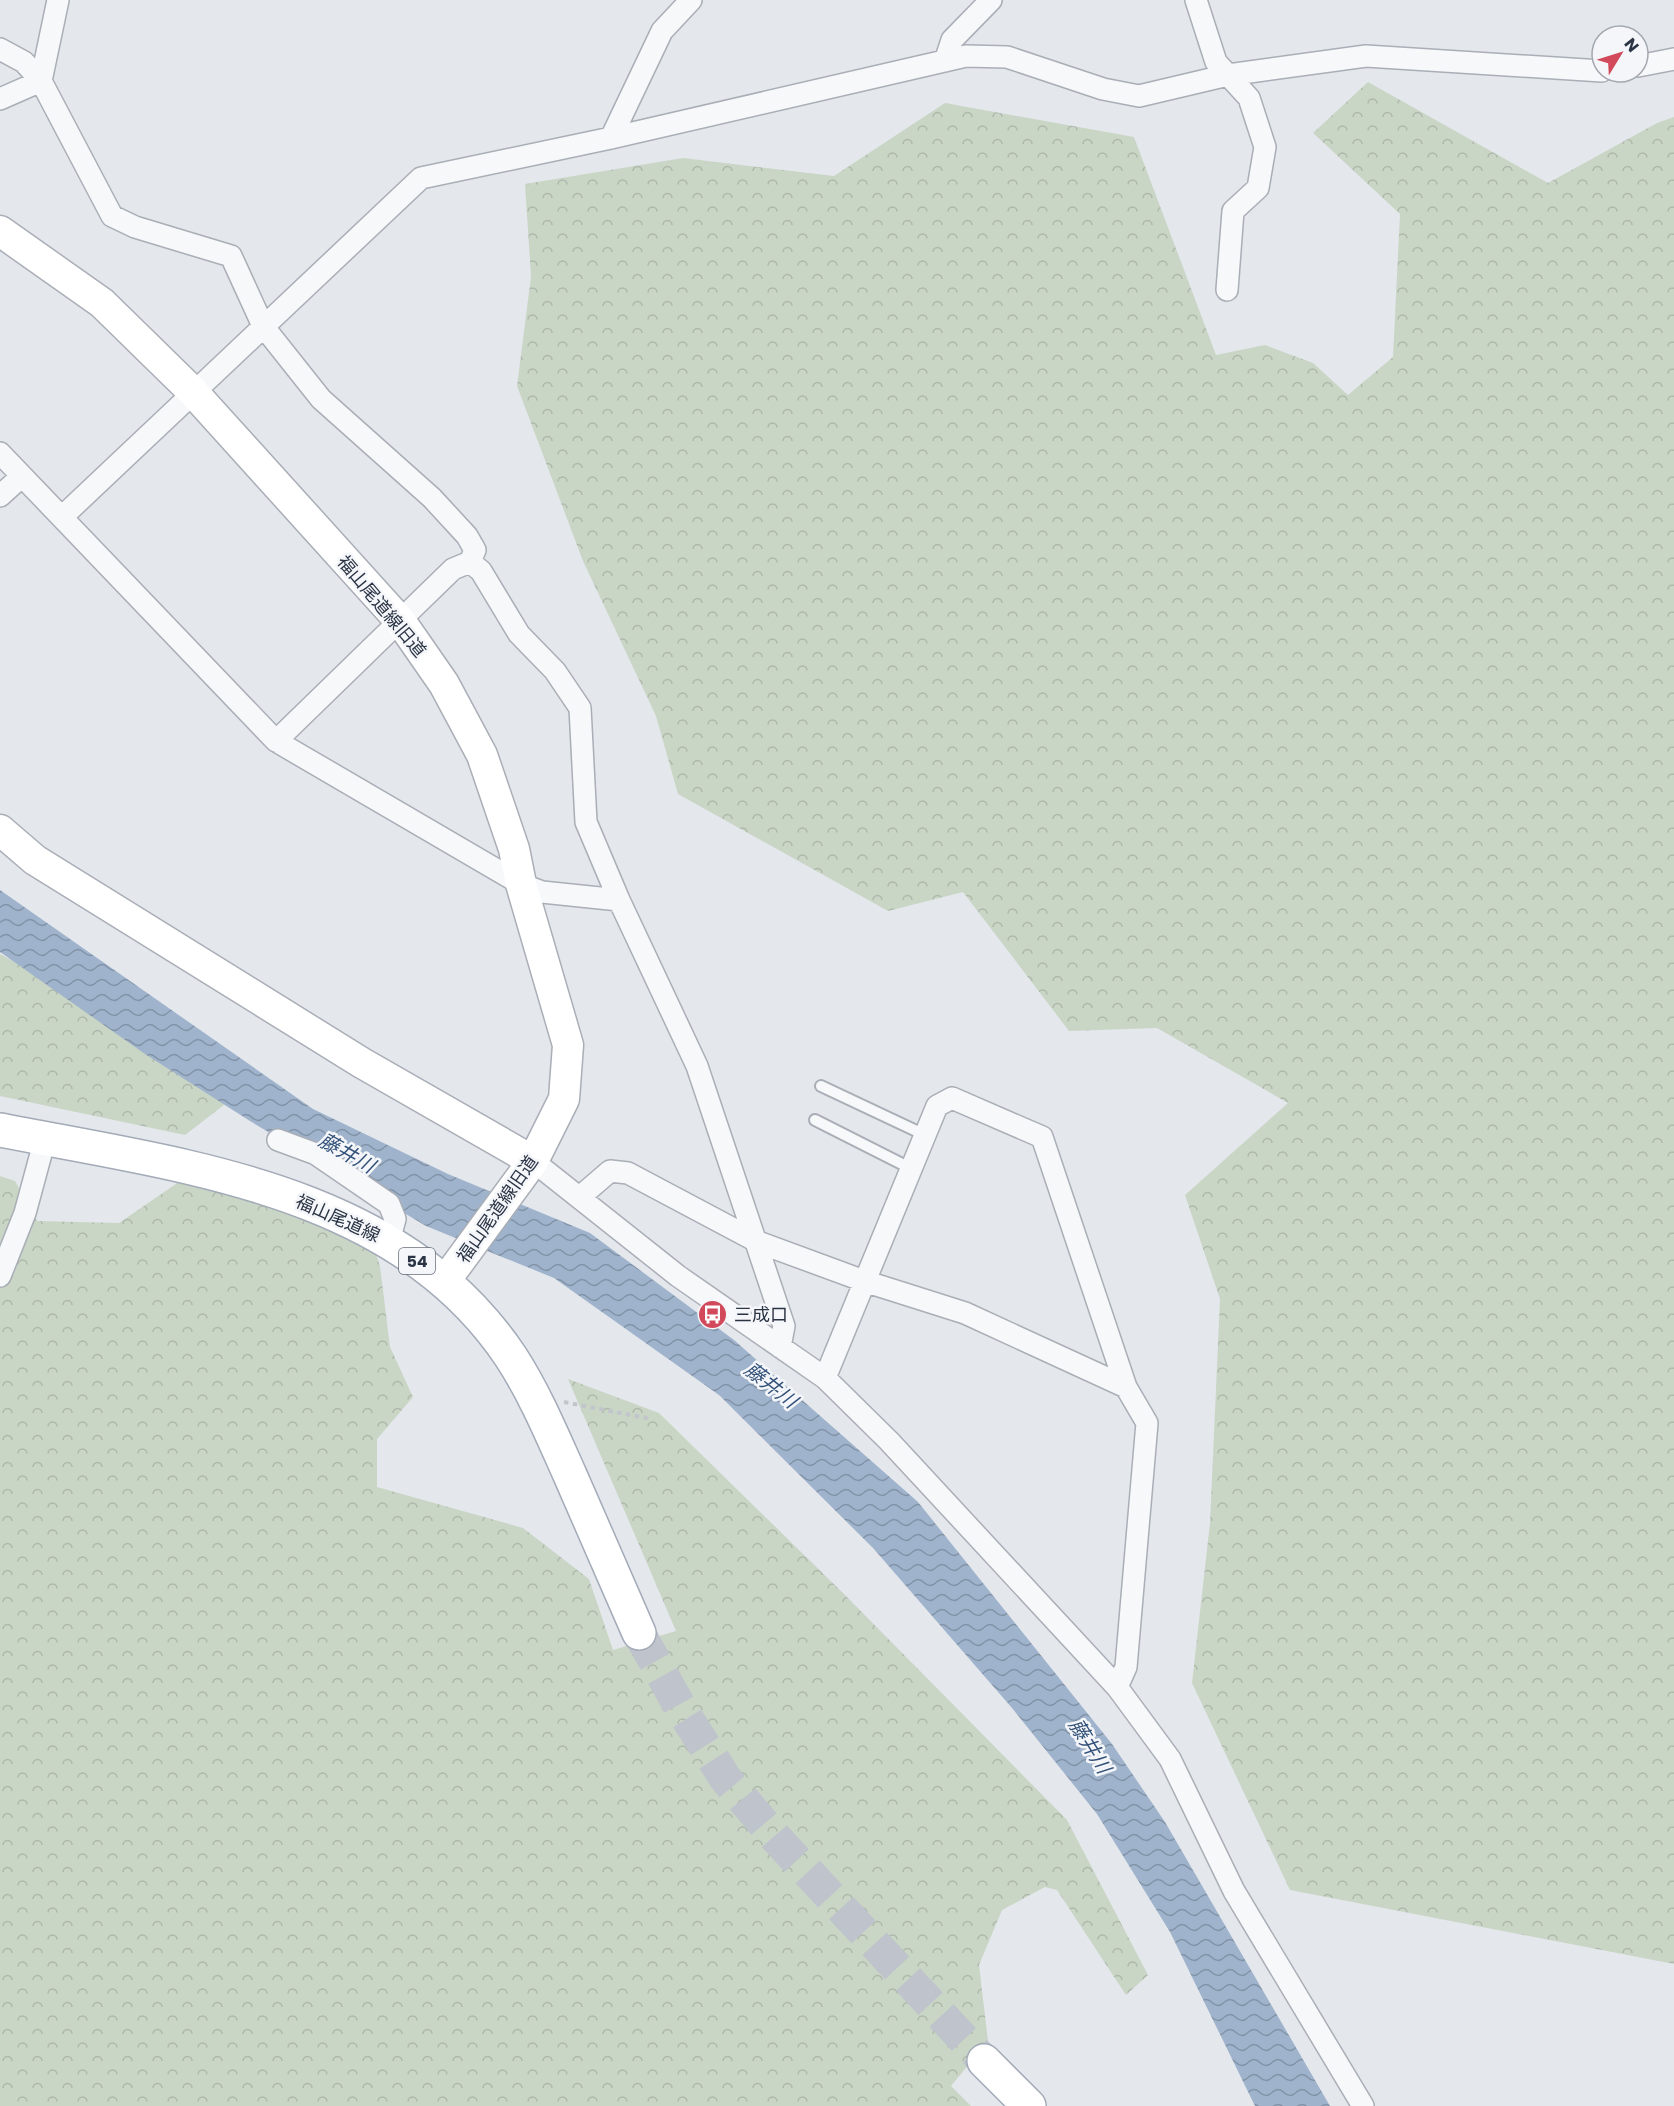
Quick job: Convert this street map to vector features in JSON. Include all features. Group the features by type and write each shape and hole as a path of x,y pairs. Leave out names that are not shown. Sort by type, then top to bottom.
{"main road":[{"name":"福山尾道線","path":"0,1130 206,1170 308,1201 454,1269 479,1314 499,1340 542,1412 639,1633"},
{"path":"984,2061 1029,2106"}],"street":[{"path":"41,81 58,0"},
{"path":"612,138 662,31 691,0"},
{"path":"945,61 952,40 991,0"},
{"path":"1196,0 1216,62 1249,98 1264,147 1258,188 1233,211 1227,290"},
{"path":"0,49 24,62 41,81 112,216 135,227 231,256 263,326 321,399 432,498 468,536 475,550 470,562 453,568 401,622 276,741"},
{"path":"62,517 421,178 612,138 966,56 1007,57 1103,89 1139,96 1228,75 1366,56 1590,70"},
{"path":"1650,64 1674,59"},
{"path":"0,99 41,81"},
{"name":"福山尾道線旧道","path":"0,231 102,303 194,393 401,622 444,684 482,754 514,849 521,884 568,1045 564,1099 526,1171 454,1269"},
{"path":"0,453 276,741 521,884 542,892 619,900"},
{"path":"0,496 21,477"},
{"path":"470,562 481,571 519,634 555,671 580,708 586,822 619,900 697,1066 758,1242 784,1326 780,1347"},
{"path":"0,830 35,860 362,1063 526,1171 581,1196 678,1276 825,1378 889,1441 1117,1687 1170,1759 1234,1891 1363,2106"},
{"path":"825,1378 937,1106 952,1098 1042,1137 1126,1388 1147,1424 1126,1667 1117,1687"},
{"path":"0,1276 25,1213 45,1139"},
{"path":"278,1140 316,1154 389,1204 395,1219 388,1240"},
{"path":"581,1196 609,1171 628,1173 758,1242 864,1281 965,1313 1126,1388"}],"lane":[{"path":"821,1086 925,1135"},
{"path":"815,1120 912,1169"}],"path":[{"path":"542,1412 567,1401 651,1419"}],"green space":[{"path":"1368,82 1548,183 1657,123 1674,117 1674,1964 1290,1890 1192,1683 1210,1523 1220,1299 1185,1195 1288,1103 1157,1028 1069,1031 963,892 888,911 678,794 656,716 583,561 517,386 531,277 525,184 683,158 834,176 945,103 1134,137 1216,355 1265,345 1313,363 1348,395 1393,357 1400,214 1313,133"},
{"path":"0,954 246,1088 185,1135 0,1096"},
{"path":"189,1175 362,1214 380,1266 390,1347 413,1397 377,1439 377,1487 523,1528 589,1579 613,1650 676,1631 568,1379 659,1413 844,1594 1067,1820 1148,1975 1126,1995 1057,1890 1045,1887 1002,1910 979,1965 988,2041 951,2086 971,2106 0,2106 0,1176 15,1181 37,1221 119,1223"}],"water":[{"name":"藤井川","path":"0,890 313,1109 448,1174 590,1233 734,1340 918,1502 1112,1744 1165,1822 1330,2106 1255,2106 1170,1932 1097,1814 1012,1708 873,1548 719,1395 554,1278 426,1226 250,1121 145,1054 0,952"}],"tunnel":[{"path":"639,1633 680,1707 725,1778 775,1837 984,2061"}],"place":[{"name":"三成口","path":"713,1314"}]}
